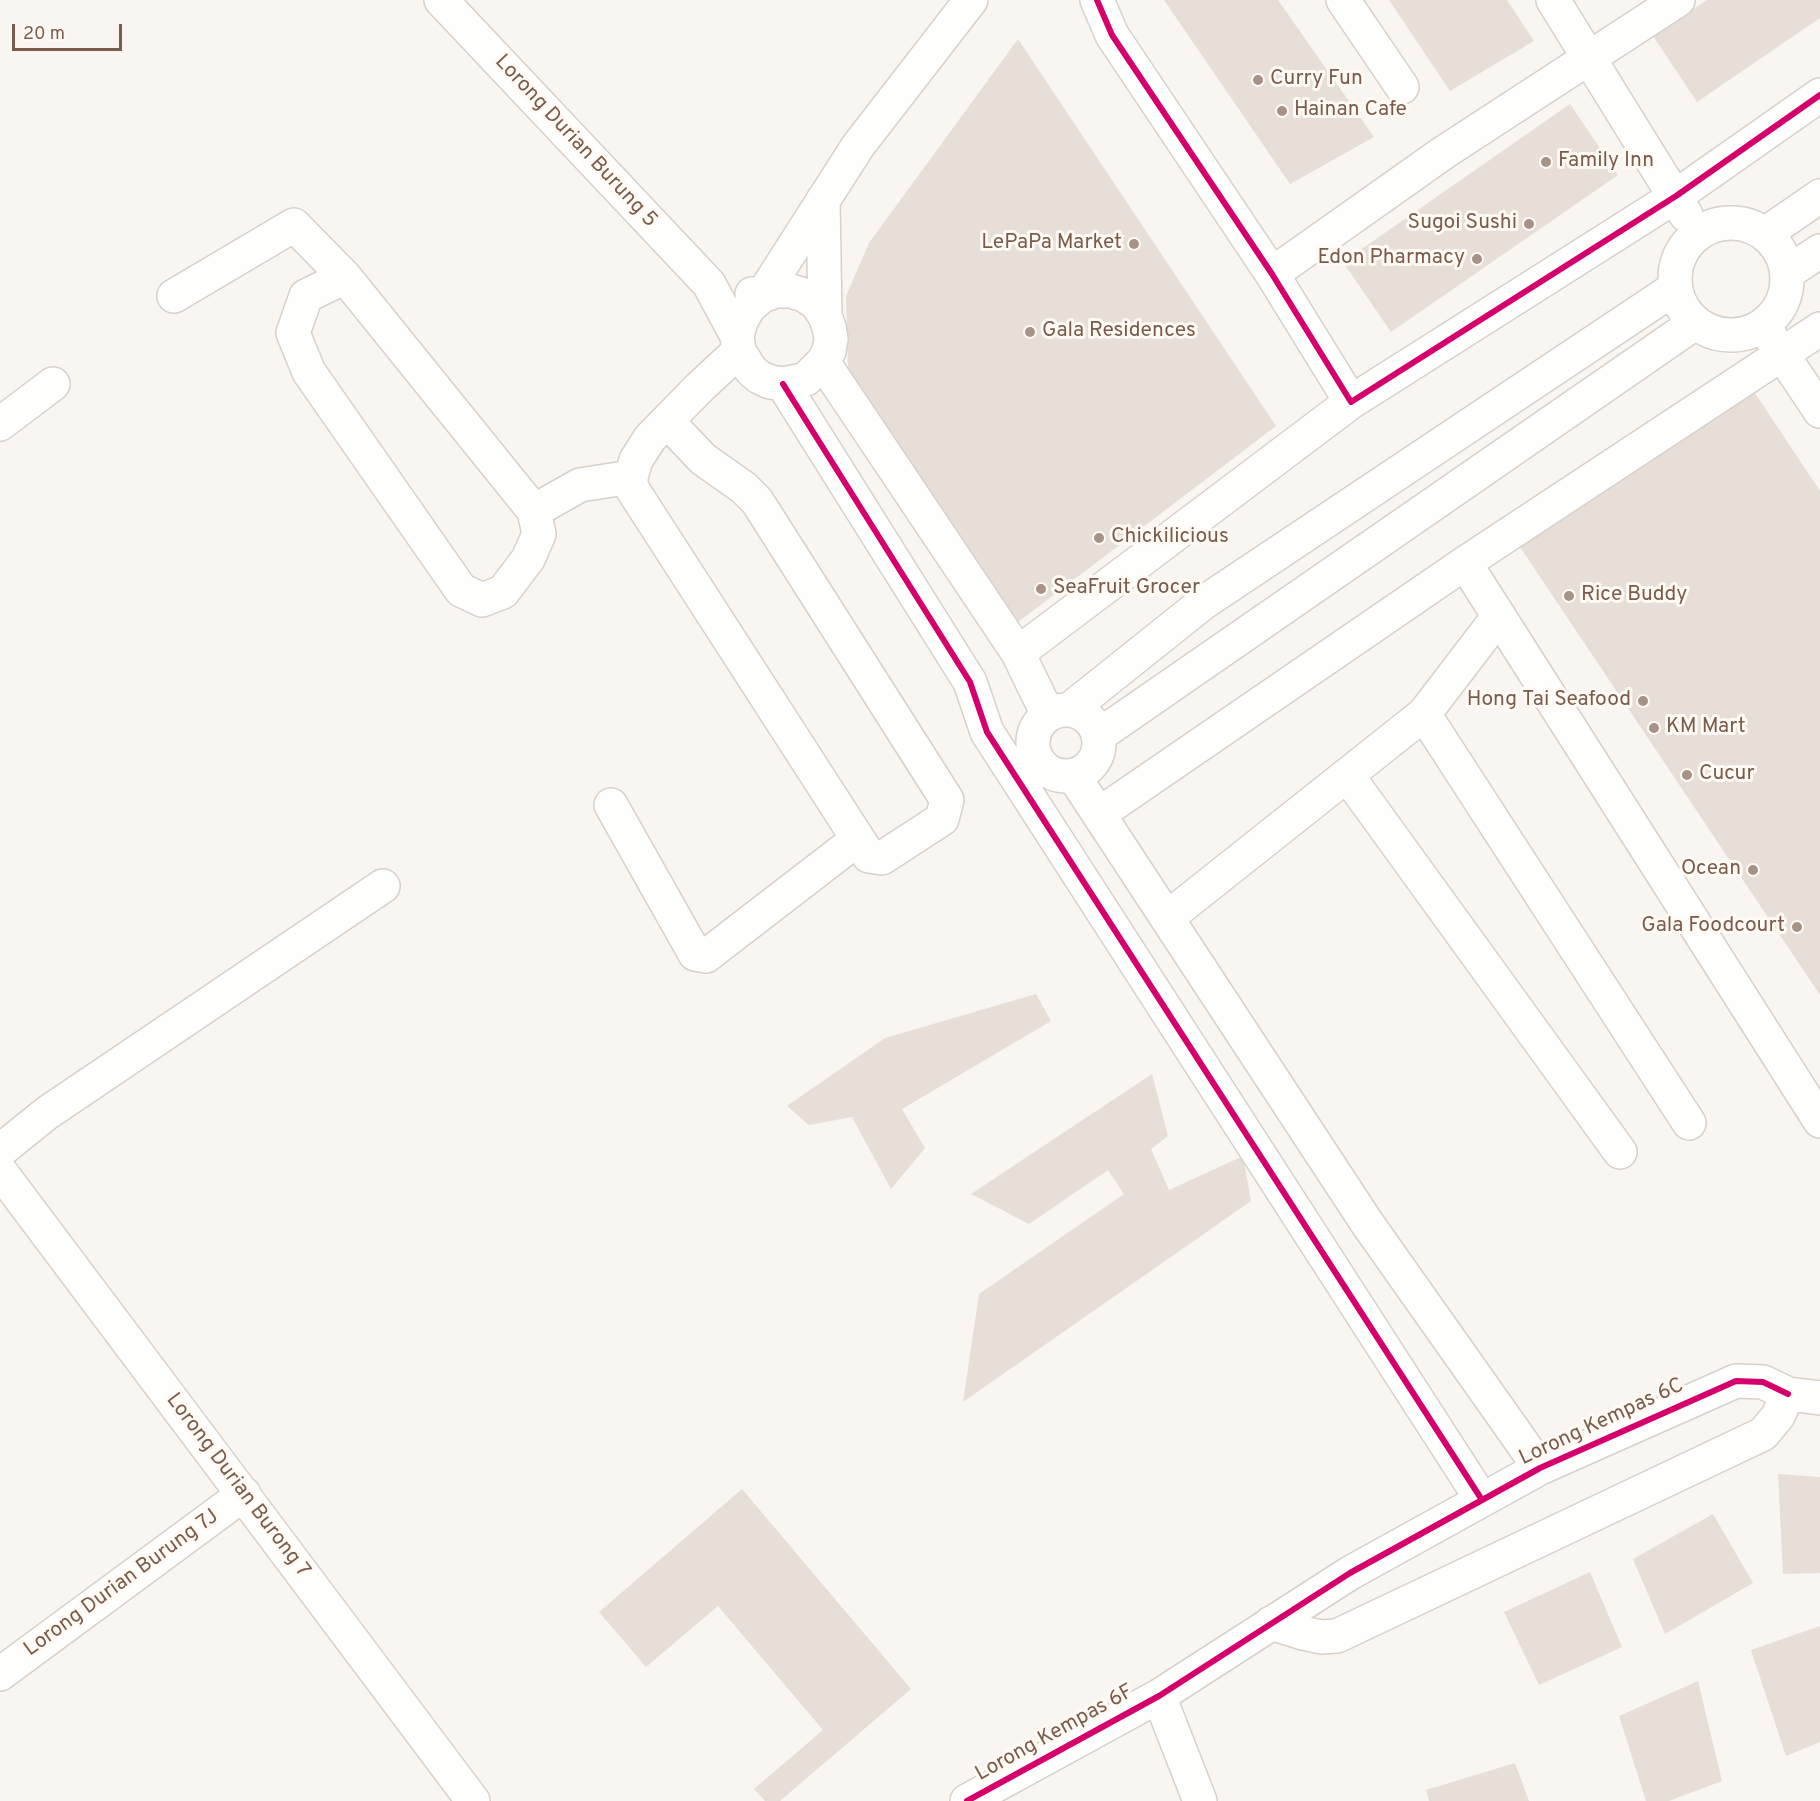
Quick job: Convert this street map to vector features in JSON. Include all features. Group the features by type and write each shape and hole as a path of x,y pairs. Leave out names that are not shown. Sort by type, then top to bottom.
{"street":[{"name":"Lorong Durian Burung 5","path":"441,0 709,284 738,344"},
{"path":"971,0 858,146 762,296 745,314 741,321 738,344 744,361 771,381 970,682 1099,814 1367,1223 1540,1468"},
{"path":"1097,0 1112,34 1272,274 1351,402"},
{"path":"1343,0 1402,87"},
{"path":"1553,0 1676,196 1696,234"},
{"path":"1272,274 1443,153 1678,0"},
{"path":"1018,653 1351,402 1676,196 1820,95"},
{"path":"1765,234 1820,196"},
{"path":"700,387 806,379 824,362 831,339 825,316 823,200"},
{"path":"1723,222 1738,222 1752,226 1776,244 1787,273 1786,291 1779,308 1763,324 1739,335 1724,335 1708,331 1685,313 1675,288 1674,272 1685,244 1696,234 1709,226 1723,222"},
{"path":"174,296 294,225 345,277 534,511 539,534 528,559 503,592 482,600 461,590 309,372 293,333 306,297 345,277"},
{"path":"1787,273 1820,251"},
{"path":"709,284 762,296 776,291 790,291 804,295 816,304 825,316"},
{"path":"1072,866 1053,798 1053,767 1033,741 1040,722 1058,712 1203,603 1675,288"},
{"path":"1098,736 1695,323"},
{"path":"1763,324 1820,411"},
{"path":"1099,814 1465,563 1820,329"},
{"path":"667,421 703,459 744,488 757,501 947,800 942,819 882,858 869,856 631,487 631,477 636,460 650,438 738,344"},
{"path":"824,362 1058,712"},
{"path":"0,424 53,384"},
{"path":"534,511 580,485 631,477"},
{"path":"1465,563 1820,1120"},
{"path":"1167,918 1424,714 1499,616"},
{"path":"970,682 987,732 1482,1500"},
{"path":"1053,767 1083,771 1096,756 1099,746 1098,736 1088,718 1079,712 1058,712"},
{"path":"1424,714 1689,1123"},
{"path":"1347,775 1620,1152"},
{"path":"611,805 694,954 706,956 858,839"},
{"path":"0,1151 47,1113 383,886"},
{"name":"Lorong Durian Burong 7","path":"0,1171 473,1801"},
{"name":"Lorong Kempas 6C","path":"1159,1696 1350,1573 1540,1468 1736,1380 1763,1382 1788,1394 1820,1398"},
{"path":"1271,1623 1312,1635 1337,1636 1763,1434 1778,1416 1788,1394"},
{"name":"Lorong Durian Burung 7J","path":"0,1674 244,1494"},
{"path":"1159,1696 1200,1801"},
{"name":"Lorong Kempas 6F","path":"968,1801 1159,1696"}],"building":[{"path":"1164,0 1278,0 1374,137 1290,184"},
{"path":"1389,0 1507,0 1534,41 1450,91"},
{"path":"1707,0 1820,0 1820,18 1697,102 1653,36"},
{"name":"Gala Residences","path":"1018,39 1276,426 1018,622 848,368 846,296 869,243"},
{"path":"1570,104 1618,175 1391,332 1343,262"},
{"path":"1747,381 1820,491 1820,995 1520,547"},
{"path":"1036,994 1051,1021 902,1109 925,1148 891,1189 852,1117 809,1125 787,1106 885,1038"},
{"path":"1152,1074 1168,1136 1151,1149 1169,1190 1243,1156 1251,1201 963,1402 979,1294 1124,1194 1108,1170 1029,1224 971,1194"},
{"path":"1778,1474 1820,1477 1820,1573 1783,1574"},
{"path":"742,1489 911,1689 780,1801 765,1801 754,1789 823,1730 718,1606 646,1667 599,1612"},
{"path":"1713,1514 1753,1583 1665,1634 1633,1559"},
{"path":"1590,1572 1622,1647 1539,1685 1504,1612"},
{"path":"1820,1626 1820,1742 1786,1756 1751,1650"},
{"path":"1698,1681 1722,1781 1669,1801 1646,1801 1619,1716"},
{"path":"1515,1763 1529,1801 1429,1801 1426,1790"}],"cycle path":[{"path":"1097,0 1112,35 1272,274 1351,402 1676,196 1820,95"},
{"path":"783,384 970,682 987,732 1482,1500"},
{"path":"967,1801 1159,1696 1350,1573 1540,1468 1736,1381 1763,1382 1788,1394"}],"place":[{"name":"Curry Fun","path":"1258,80"},
{"name":"Hainan Cafe","path":"1282,111"},
{"name":"Family Inn","path":"1546,162"},
{"name":"Sugoi Sushi","path":"1529,224"},
{"name":"LePaPa Market","path":"1134,244"},
{"name":"Edon Pharmacy","path":"1477,259"},
{"name":"Gala Residences","path":"1030,332"},
{"name":"Chickilicious","path":"1099,538"},
{"name":"SeaFruit Grocer","path":"1041,589"},
{"name":"Rice Buddy","path":"1569,596"},
{"name":"Hong Tai Seafood","path":"1643,701"},
{"name":"KM Mart","path":"1654,728"},
{"name":"Cucur","path":"1687,775"},
{"name":"Ocean","path":"1753,870"},
{"name":"Gala Foodcourt","path":"1797,927"}]}
